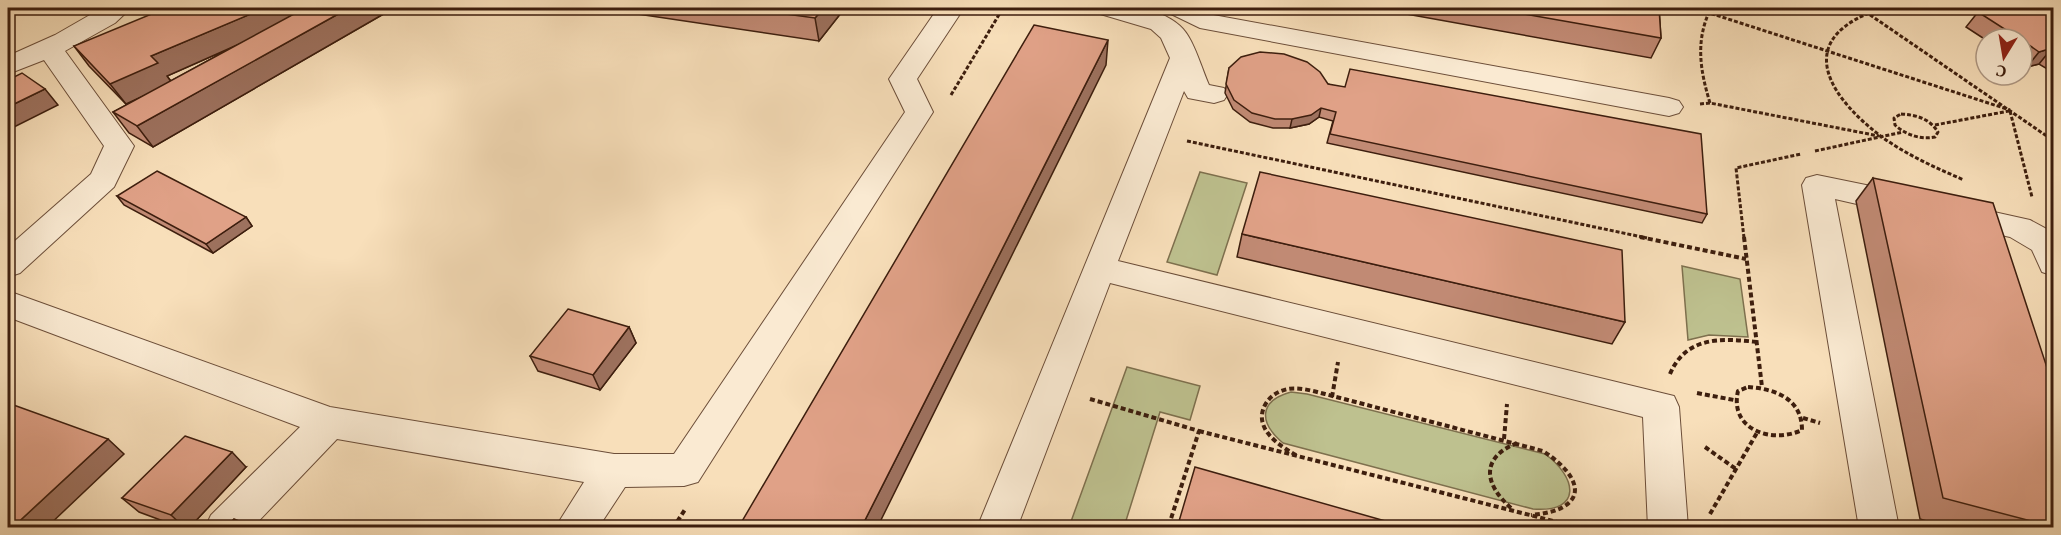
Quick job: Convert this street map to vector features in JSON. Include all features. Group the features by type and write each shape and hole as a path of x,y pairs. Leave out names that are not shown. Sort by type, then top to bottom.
{"lane":[{"path":"8,66 49,48 102,20 118,8"},
{"path":"8,304 329,422 614,471 684,470 919,112 903,79 951,8"},
{"path":"1106,8 1160,23 1173,34 1198,92 1214,94"},
{"path":"1178,8 1200,20 1669,107"},
{"path":"8,265 103,180 119,146 49,48"},
{"path":"997,528 1184,58"},
{"path":"1879,528 1817,185 2019,228 2046,243 2054,264"},
{"path":"1099,268 1661,407 1668,528"},
{"path":"225,528 329,422"},
{"path":"574,528 614,471"}],"path":[{"path":"1694,8 2010,110"},
{"path":"1710,103 1701,69 1700,54 1703,25 1711,8"},
{"path":"1860,8 2054,141"},
{"path":"1869,14 1850,21 1836,31 1827,44 1825,60 1829,77 1840,97 1882,136 1926,163 1969,182"},
{"path":"1669,107 1710,103 1882,136"},
{"path":"1935,126 2010,110"},
{"path":"2010,110 2033,202 2024,200"},
{"path":"1900,114 1925,118 1935,126 1938,132 1935,137 1926,139 1903,132 1895,125 1894,118 1900,114"},
{"path":"1762,387 1736,168 1903,132"},
{"path":"1153,134 1746,260"},
{"path":"1669,382 1672,367 1681,354 1695,346 1713,340 1734,339 1757,342"},
{"path":"1748,387 1762,387 1788,398 1798,408 1803,418 1802,430 1792,437 1776,437 1758,432 1745,422 1736,411 1734,400 1738,391 1748,387"},
{"path":"1053,388 1199,431 1581,528"},
{"path":"1296,455 1269,436 1263,424 1262,411 1267,400 1276,393 1290,389 1332,397 1518,443 1546,451 1560,461 1570,474 1574,488 1572,500 1563,509 1531,515"},
{"path":"1168,528 1199,431"},
{"path":"1708,518 1758,432"},
{"path":"1514,510 1497,494 1489,474 1490,465 1499,450 1518,443"},
{"path":"1700,443 1736,469"}],"green space":[{"path":"1200,172 1247,183 1217,275 1167,262"},
{"path":"1682,266 1740,279 1748,337 1709,335 1688,340"},
{"path":"1127,367 1200,386 1190,420 1160,412 1124,527 1069,527"},
{"path":"1291,392 1307,394 1545,454 1564,473 1570,492 1567,499 1560,505 1549,509 1533,509 1283,443 1269,428 1266,413 1272,401"}],"building":[{"path":"166,8 265,8 151,56 158,63 110,84 74,46"},
{"path":"305,8 349,8 137,126 113,112"},
{"path":"742,8 824,8 815,18"},
{"path":"1490,8 1659,8 1661,38"},
{"path":"1997,8 2054,8 2054,49 2039,52 2034,48 2034,27 2001,27 1978,12"},
{"path":"1034,25 1108,40 861,528 738,528"},
{"path":"1260,52 1284,54 1307,62 1320,72 1328,84 1345,87 1350,69 1701,134 1707,214 1330,134 1336,112 1321,108 1311,115 1292,119 1275,119 1252,113 1234,100 1226,84 1229,68 1241,57"},
{"path":"22,73 45,89 8,107 8,80"},
{"path":"157,171 246,217 206,244 117,196"},
{"path":"1260,172 1622,250 1625,322 1242,234"},
{"path":"1873,178 1993,203 2054,389 2054,527 1943,498"},
{"path":"568,309 629,327 593,375 530,356"},
{"path":"8,403 108,439 12,528 8,528"},
{"path":"185,436 232,452 171,515 122,498"},
{"path":"1195,467 1410,528 1177,528"},
{"path":"234,519 256,528 225,528"}]}
